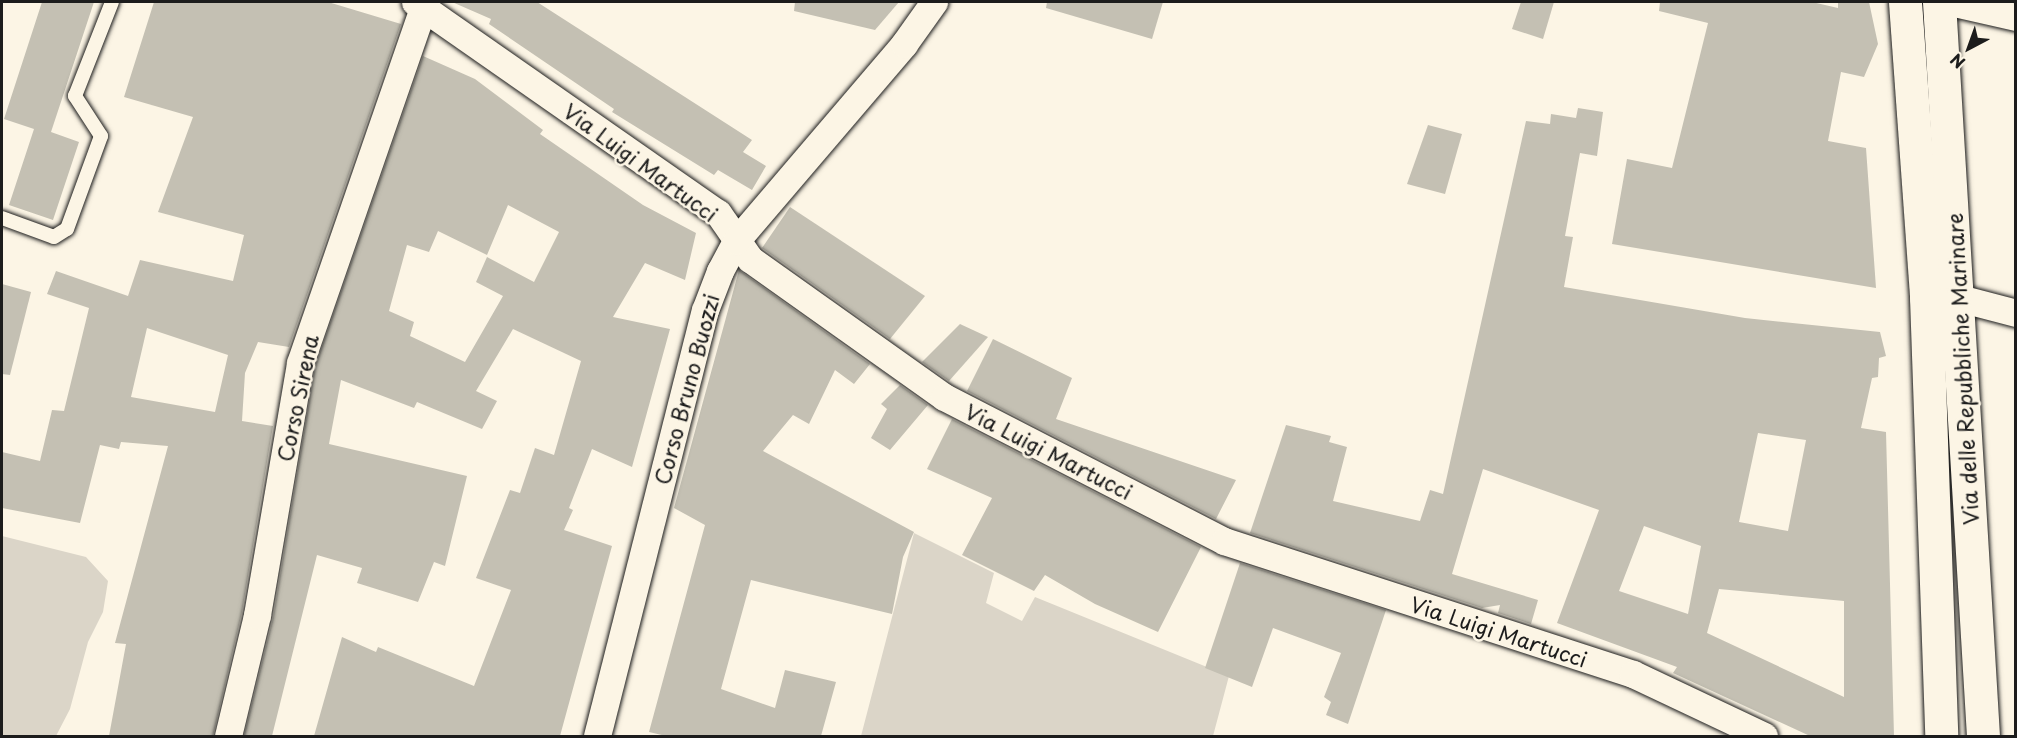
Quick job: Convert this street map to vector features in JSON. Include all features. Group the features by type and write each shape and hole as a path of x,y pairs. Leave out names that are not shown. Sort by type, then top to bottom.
{"main road":[{"name":"Via delle Repubbliche Marinare","path":"1905,2 1926,297 1941,736"},
{"name":"Via delle Repubbliche Marinare","path":"1939,2 1959,298 1983,736"},
{"path":"1926,297 1959,298"}],"street":[{"name":"Corso Bruno Buozzi","path":"597,736 705,310 736,242 904,44 934,2"},
{"path":"1950,2 2016,17"},
{"name":"Via Luigi Martucci","path":"421,3 718,213 750,259 944,398 1224,541 1633,674 1764,736"},
{"name":"Corso Sirena","path":"228,736 257,615 300,363 421,3"},
{"path":"1959,298 2016,313"}],"lane":[{"path":"2,218 54,237 67,229 102,136 75,96 112,2"}],"shaded area":[{"path":"914,533 994,573 986,603 1022,621 1035,597 1229,676 1213,736 861,736"},
{"path":"2,536 86,557 108,581 103,612 88,642 70,709 56,736 2,736"}],"building":[{"path":"42,2 94,2 51,132 79,142 53,220 9,205 34,129 4,119"},
{"path":"154,2 328,2 401,24 289,347 258,342 245,373 242,421 273,426 242,612 213,736 109,736 126,644 115,643 168,446 121,442 119,449 100,445 80,523 2,508 2,452 40,461 52,410 64,411 89,308 47,294 56,271 128,296 140,260 233,281 244,235 158,212 193,117 124,97","holes":["147,328 228,355 215,412 131,397"]},
{"path":"452,2 537,2 752,140 743,152 766,166 752,190 718,170 714,175 612,112 614,109 489,24 491,19"},
{"path":"795,2 899,2 875,30 794,11"},
{"path":"1047,2 1163,2 1152,39 1046,8"},
{"path":"1521,2 1554,2 1543,39 1512,29"},
{"path":"1660,2 1812,2 1838,8 1838,2 1869,2 1878,44 1864,77 1841,72 1828,141 1866,148 1876,288 1612,244 1627,159 1672,168 1708,23 1659,11"},
{"path":"423,56 475,79 543,130 540,134 643,205 696,233 685,280 645,263 613,317 670,329 632,467 592,449 569,508 573,510 564,530 612,546 560,736 314,736 342,637 376,652 378,647 474,686 511,590 476,578 510,490 520,493 535,448 554,455 581,361 513,329 476,391 497,401 482,429 417,402 414,408 341,380 329,444 467,476 445,566 434,562 418,602 357,583 362,568 317,555 272,736 244,736 273,618 315,367","holes":["508,205 559,232 534,282 487,257 476,282 503,296 465,362 410,336 414,322 389,311 407,245 429,252 438,231 487,255"]},
{"path":"1578,108 1603,112 1597,156 1580,153 1565,236 1573,237 1564,287 1745,318 1880,332 1886,356 1879,358 1878,377 1872,378 1861,428 1886,432 1894,736 1810,736 1673,673 1677,667 1557,623 1599,510 1483,469 1452,574 1538,600 1531,624 1498,613 1500,605 1482,608 1250,533 1286,425 1331,436 1329,442 1347,447 1333,501 1420,521 1430,490 1443,494 1526,121 1550,124 1551,114 1576,118","holes":["1758,433 1806,440 1788,531 1739,522","1644,526 1701,546 1688,614 1619,591","1719,589 1844,601 1844,697 1707,633"]},
{"path":"1428,125 1462,134 1445,194 1407,184"},
{"path":"790,207 925,296 890,339 762,248"},
{"path":"739,270 870,364 854,384 835,370 809,424 793,415 763,451 914,532 903,557 892,614 751,580 721,689 775,708 785,670 836,682 821,736 666,736 649,732 705,525 674,508"},
{"path":"2,284 31,292 10,375 2,374"},
{"path":"960,324 988,337 949,381 922,362"},
{"path":"993,339 1072,378 1056,419 1236,480 1216,519 967,391"},
{"path":"900,385 928,405 890,450 871,438 887,409 881,404"},
{"path":"952,419 1201,547 1158,632 1095,604 1045,575 1034,591 962,555 992,498 927,469"},
{"path":"1240,563 1386,610 1348,724 1326,715 1331,702 1324,697 1341,653 1273,628 1252,687 1205,668"}]}
